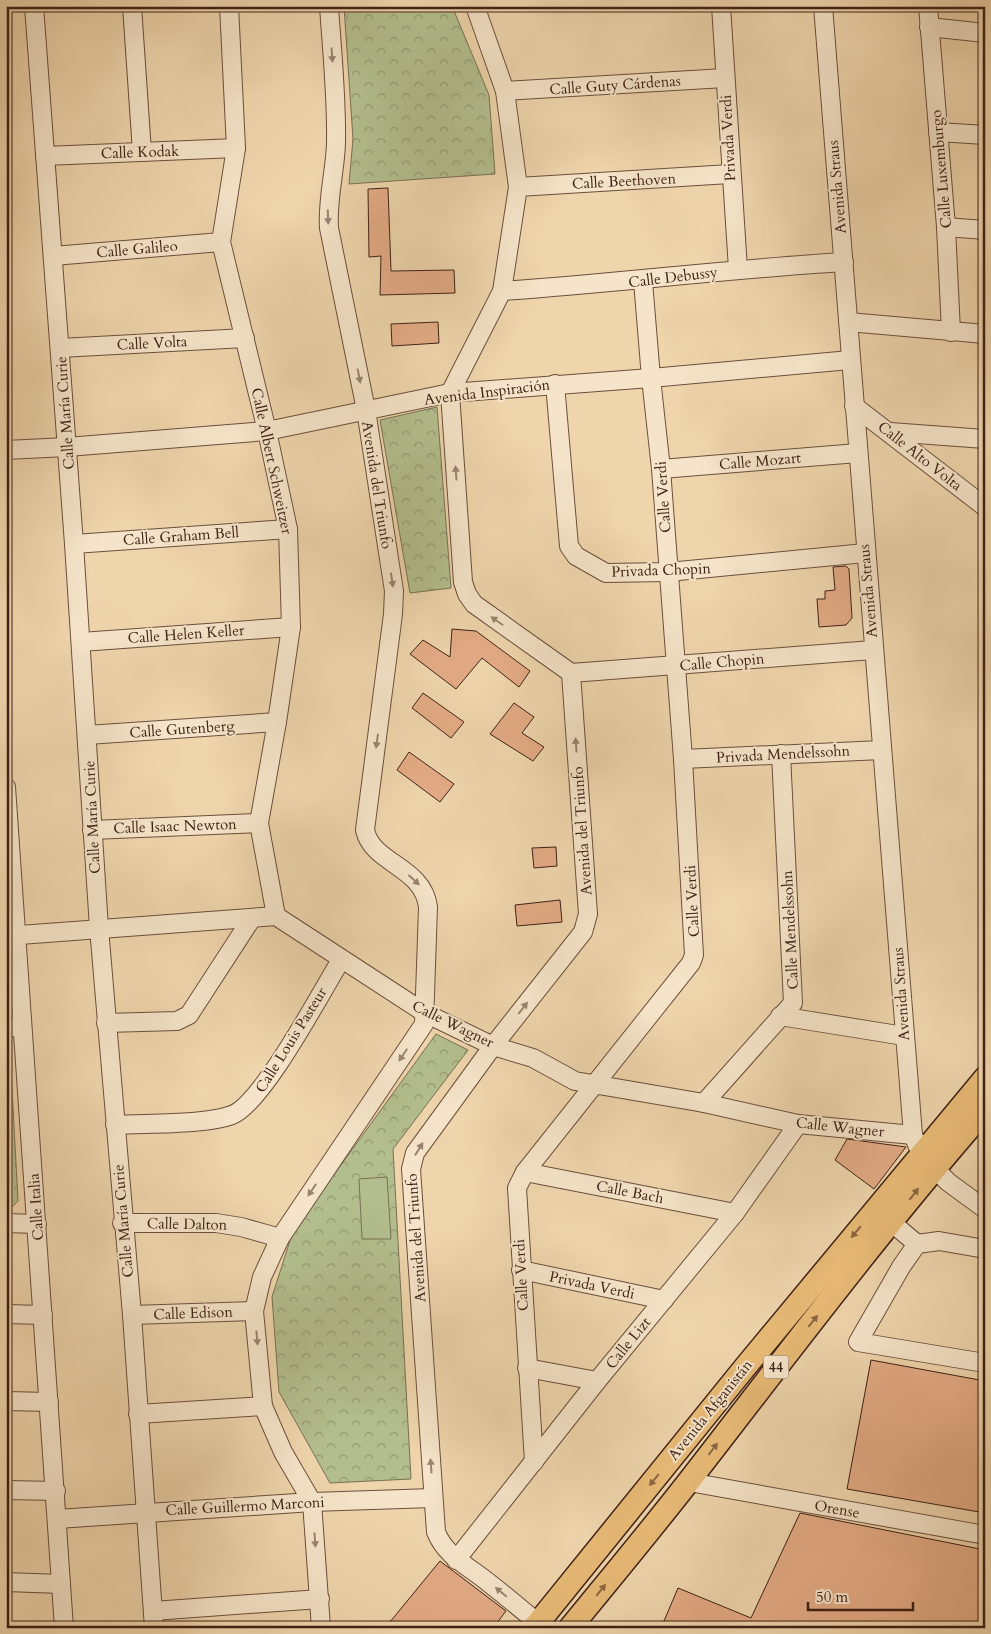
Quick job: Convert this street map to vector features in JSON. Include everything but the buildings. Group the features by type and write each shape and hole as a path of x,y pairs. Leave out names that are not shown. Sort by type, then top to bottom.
{"main road":[{"name":"Avenida Afganistán","path":"537,1626 985,1078"},
{"name":"Avenida Afganistán","path":"570,1628 689,1482 766,1379 891,1222 923,1152 985,1110"}],"street":[{"name":"Calle María Curie","path":"34,6 81,642 106,1023 122,1223 132,1315 153,1619"},
{"path":"132,6 142,152"},
{"name":"Calle Albert Schweitzer","path":"229,6 236,148 221,242 267,431 288,529 291,627 277,722 258,823 276,916"},
{"name":"Avenida del Triunfo","path":"321,1628 312,1502 282,1452 263,1406 254,1311 262,1277 280,1238 424,1024 428,907 425,892 418,883 368,843 365,830 393,614 394,591 366,410 329,228 328,212 336,150 336,116 329,6"},
{"path":"475,6 505,91 518,187 502,291 450,393 463,582 467,594 474,604 571,673"},
{"name":"Privada Verdi","path":"721,6 730,174 738,269"},
{"name":"Avenida Straus","path":"822,6 844,262 850,360 904,1036 923,1152"},
{"name":"Calle Luxemburgo","path":"928,6 946,227 951,332"},
{"path":"929,28 985,33"},
{"name":"Calle Guty Cárdenas","path":"505,91 725,78"},
{"path":"938,132 985,135"},
{"name":"Calle Kodak","path":"45,156 236,148"},
{"name":"Calle Beethoven","path":"518,187 730,174"},
{"path":"946,227 985,230"},
{"name":"Calle Galileo","path":"52,256 221,242"},
{"name":"Calle Debussy","path":"502,291 644,281 738,269 844,262"},
{"name":"Calle Verdi","path":"534,1462 517,1188 525,1172 691,964 694,955 683,759 661,469 651,378 644,281"},
{"path":"848,322 985,334"},
{"name":"Calle Volta","path":"60,348 245,338"},
{"name":"Avenida Inspiración","path":"6,450 267,431 450,393 651,378 850,360"},
{"name":"Privada Chopin","path":"555,384 569,546 576,556 606,573 668,572 865,553"},
{"name":"Calle Alto Volta","path":"854,406 985,507"},
{"path":"890,432 985,439"},
{"name":"Calle Mozart","path":"661,469 858,453"},
{"name":"Calle Graham Bell","path":"74,544 288,529"},
{"name":"Calle Helen Keller","path":"81,642 291,627"},
{"name":"Calle Chopin","path":"571,673 873,650"},
{"name":"Avenida del Triunfo","path":"537,1626 488,1581 456,1560 440,1541 436,1532 411,1169 415,1153 492,1046 582,932 586,924 588,914 571,673"},
{"name":"Calle Gutenberg","path":"87,735 277,722"},
{"name":"Privada Mendelssohn","path":"683,759 882,750"},
{"name":"Calle Mendelssohn","path":"704,1103 793,1002 781,754"},
{"name":"Calle Italia","path":"6,787 14,1027 37,1224 64,1628"},
{"name":"Calle Isaac Newton","path":"92,830 258,823"},
{"path":"12,935 276,916"},
{"name":"Calle Wagner","path":"276,916 425,1013 492,1046 513,1050 532,1058 575,1082 704,1103 923,1152"},
{"path":"106,1023 177,1021 189,1015 252,918"},
{"name":"Calle Louis Pasteur","path":"114,1125 213,1120 233,1114 250,1102 268,1079 341,960"},
{"path":"780,1016 904,1036"},
{"name":"Calle Lizt","path":"456,1560 597,1381 735,1213 798,1124"},
{"path":"923,1152 948,1182 985,1209"},
{"name":"Calle Bach","path":"525,1172 735,1213"},
{"path":"891,1222 917,1244"},
{"name":"Calle Dalton","path":"122,1223 216,1223 241,1226 280,1238"},
{"path":"6,1224 37,1224"},
{"path":"985,1249 939,1241 917,1244 901,1267 858,1342 985,1363"},
{"name":"Privada Verdi","path":"521,1270 664,1300"},
{"name":"Calle Edison","path":"132,1315 254,1311"},
{"path":"6,1314 43,1315"},
{"path":"527,1368 597,1381"},
{"path":"6,1401 49,1402"},
{"path":"138,1414 263,1406"},
{"name":"Orense","path":"689,1482 985,1535"},
{"path":"6,1490 56,1491"},
{"name":"Calle Guillermo Marconi","path":"57,1519 312,1502 433,1498"},
{"path":"6,1582 61,1584"},
{"path":"153,1619 320,1599"}],"green space":[{"path":"344,6 452,6 489,95 495,174 349,184 353,139"},
{"path":"437,407 451,588 410,593 380,420"},
{"path":"436,1034 468,1050 393,1149 411,1479 330,1483 279,1392 272,1297 293,1231"},
{"path":"6,1048 10,1050 18,1201 12,1207 6,1207"},
{"path":"387,1177 391,1239 362,1239 359,1179"}]}
